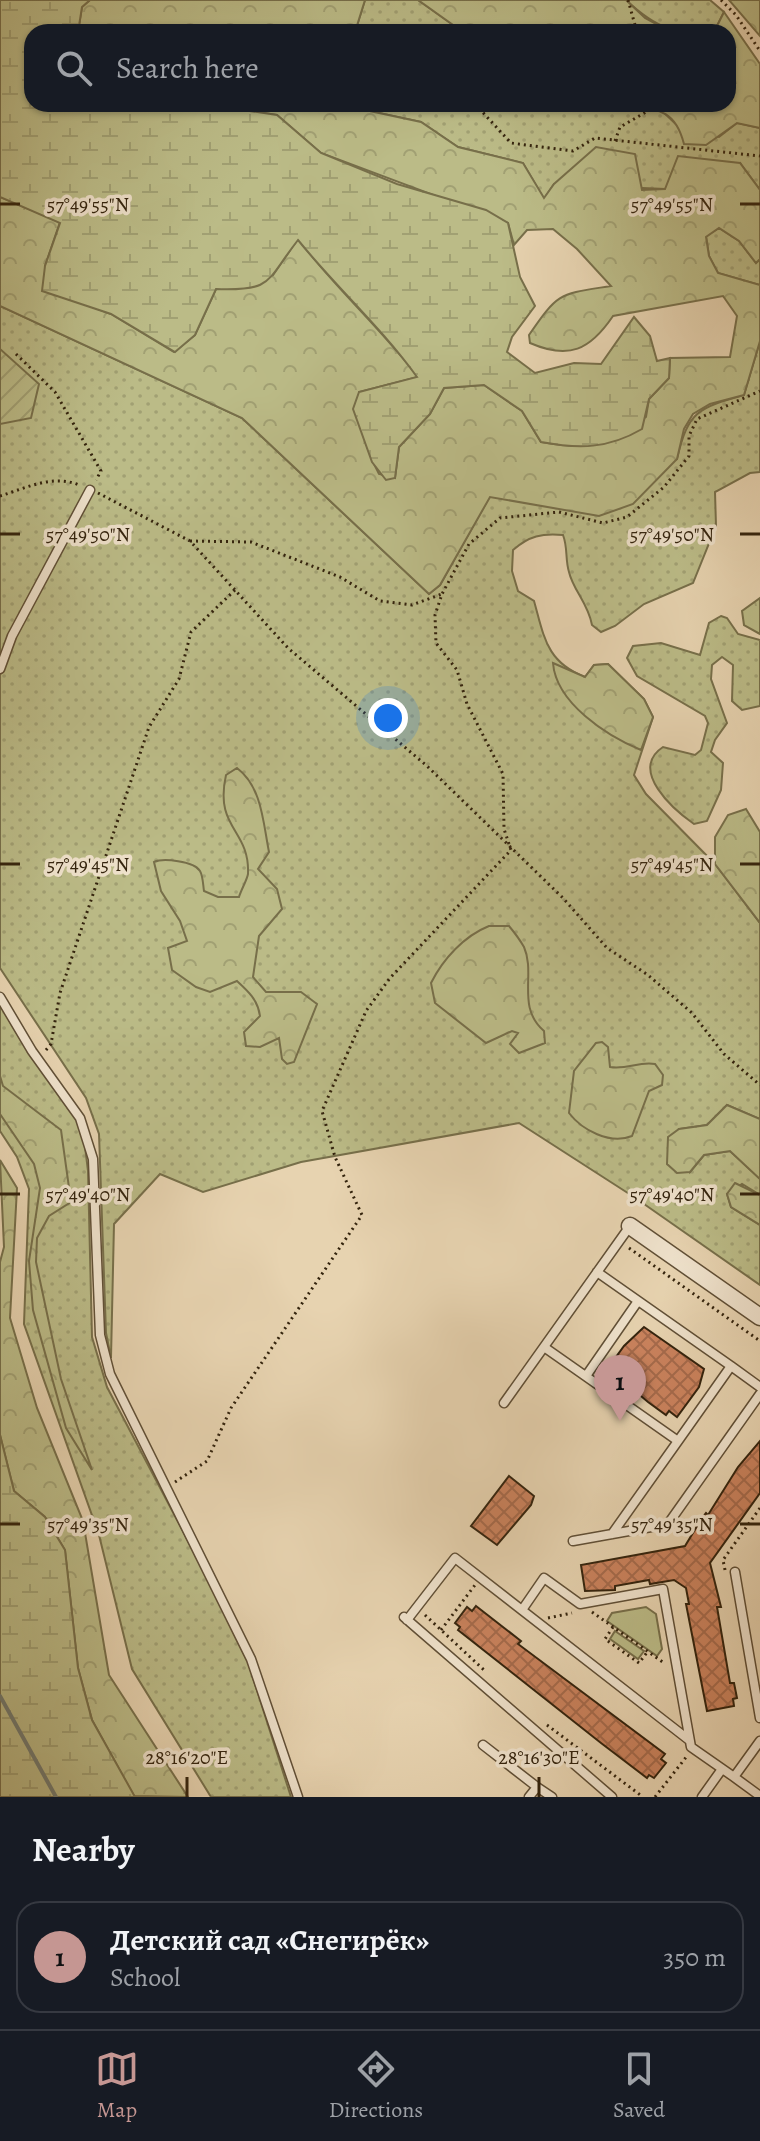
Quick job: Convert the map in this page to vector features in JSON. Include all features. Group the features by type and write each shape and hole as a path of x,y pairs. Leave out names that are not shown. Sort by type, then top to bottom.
{"street":[{"path":"630,1226 760,1317"}],"lane":[{"path":"0,669 12,636 90,490"},
{"path":"0,997 32,1051 80,1118 93,1159 100,1335 110,1374 251,1659 298,1797"},
{"path":"504,1403 630,1226"},
{"path":"597,1272 760,1387"},
{"path":"586,1376 638,1301"},
{"path":"544,1347 678,1441"},
{"path":"612,1534 731,1366"},
{"path":"573,1541 668,1524 760,1394"},
{"path":"612,1797 405,1619 455,1558 760,1796"},
{"path":"735,1572 760,1718"},
{"path":"522,1610 544,1578 580,1604 663,1589 691,1744"},
{"path":"734,1777 760,1741"},
{"path":"483,1745 552,1797"},
{"path":"702,1797 722,1769"},
{"path":"529,1797 537,1787"}],"path":[{"path":"628,0 635,24"},
{"path":"721,0 736,15 760,51"},
{"path":"482,112 511,143 573,151 595,138 760,156"},
{"path":"615,141 620,127 646,112"},
{"path":"16,354 55,392 101,471 90,490"},
{"path":"511,850 504,829 503,774 467,704 457,670 436,643 435,615 442,594 469,544 480,530 500,518 559,512 603,523 627,517 664,487 689,456 689,436 697,419 760,391"},
{"path":"0,496 40,483 65,479 190,541 306,665 378,722 563,898 607,948 648,975 692,1013 724,1054 760,1085"},
{"path":"190,541 251,542 340,577 380,601 412,605 442,594"},
{"path":"32,1051 47,1050 51,1044 60,993 149,727 159,705 179,679 191,632 235,590"},
{"path":"165,1488 207,1461 231,1408 362,1215 335,1157 322,1111 366,1011 390,978 511,850"},
{"path":"619,1241 760,1341"},
{"path":"723,1560 760,1508"},
{"path":"441,1630 481,1578"},
{"path":"580,1604 677,1672"},
{"path":"417,1607 493,1678"},
{"path":"613,1627 605,1639 639,1663 648,1651"},
{"path":"537,1717 643,1797"},
{"path":"655,1797 691,1744"}],"green space":[{"path":"0,0 90,0 82,7 79,24 24,24 24,112 257,112 277,115 321,153 397,184 486,210 508,223 520,277 535,306 512,337 507,352 535,373 574,363 601,364 634,317 650,336 657,361 670,358 669,378 649,399 642,429 593,446 541,442 522,411 484,385 444,388 430,414 399,447 395,478 386,480 372,462 353,409 359,392 417,377 389,341 298,240 266,281 249,288 216,289 195,335 175,352 111,314 42,291 45,266 60,223 0,197"},
{"path":"90,0 365,0 358,24 79,24 82,7"},
{"path":"365,0 418,0 452,24 358,24"},
{"path":"418,0 626,0 656,24 452,24"},
{"path":"626,0 710,0 724,12 718,24 659,24"},
{"path":"729,0 760,0 760,36"},
{"path":"724,12 732,24 718,24"},
{"path":"736,29 760,64 760,128 737,123 706,145 684,144 679,129 661,112 736,112"},
{"path":"257,112 374,112 421,122 458,147 523,163 544,198 554,184 596,147 635,154 642,190 665,189 678,156 740,163 760,190 760,259 756,263 739,241 719,228 706,237 709,256 718,273 760,285 760,341 744,395 710,404 693,414 684,429 677,459 633,504 599,516 490,497 440,585 429,594 242,418 0,306 0,197 60,222 45,266 79,302 111,314 174,352 195,335 216,289 273,275 298,239 418,377 359,392 362,425 370,454 379,474 395,478 399,447 430,414 444,388 484,385 522,411 541,442 586,446 607,440 646,417 649,399 669,378 670,358 730,357 737,316 723,296 613,316 596,337 578,349 556,351 530,343 529,335 547,310 562,297 611,286 577,249 553,229 527,230 514,245 508,223 321,153 277,115"},
{"path":"374,112 663,112 680,128 719,137 737,123 760,128 760,190 740,163 665,189 554,184 544,199 523,163 458,147 421,122"},
{"path":"719,228 739,241 756,263 760,259 760,285 718,273 709,256 706,236"},
{"path":"0,306 242,418 429,594 440,585 490,496 558,507 677,459 686,431 697,414 705,408 744,395 760,341 760,472 750,473 715,492 716,526 693,583 644,604 615,626 601,632 592,625 571,579 563,535 536,536 519,545 513,550 512,571 518,591 534,601 549,646 562,664 585,677 594,665 608,664 644,699 653,717 634,775 646,794 715,864 760,923 760,1119 727,1105 707,1125 679,1129 690,1172 704,1155 730,1151 760,1179 760,1195 742,1184 727,1194 731,1207 760,1225 760,1285 634,1197 519,1123 301,1162 203,1192 160,1174 114,1224 111,1358 106,1333 99,1134 86,1098 0,968"},
{"path":"0,349 39,384 31,418 0,424"},
{"path":"760,598 760,634 744,625 742,611"},
{"path":"721,616 727,618 738,634 760,640 760,706 742,710 732,701 733,665 722,657 712,665 711,679 727,723 711,752 723,763 721,790 707,821 694,824 666,800 652,778 650,767 653,756 663,747 695,755 701,750 708,723 705,716 637,676 627,658 633,646 661,643 700,655 709,623"},
{"path":"553,663 585,677 594,665 608,664 644,699 653,717 641,750 613,736 585,716 563,692"},
{"path":"237,768 257,795 269,852 258,869 277,889 282,909 259,936 253,977 266,992 301,992 317,1004 294,1062 287,1064 282,1059 279,1038 260,1047 246,1046 244,1032 260,1016 255,1001 245,988 237,981 210,992 196,987 172,970 168,948 187,941 180,921 161,891 154,862 178,861 192,865 202,875 204,891 218,897 239,897 248,874 244,847 225,807 226,775"},
{"path":"746,809 760,832 760,923 715,864 715,837 728,815"},
{"path":"489,926 509,926 524,947 527,957 531,1012 544,1031 545,1043 519,1053 510,1044 518,1033 512,1031 486,1043 435,1003 431,983 442,965 463,942"},
{"path":"0,1004 56,1084 83,1131 88,1171 92,1337 107,1387 248,1662 291,1797 211,1797 132,1669 99,1535 24,1324 29,1189 17,1157 0,1131"},
{"path":"602,1042 608,1047 610,1067 655,1064 663,1075 662,1085 649,1091 632,1136 615,1139 597,1134 569,1113 574,1071 596,1043"},
{"path":"0,1076 3,1086 61,1130 71,1202 49,1216 37,1238 36,1262 61,1379 92,1470 66,1428 33,1310 29,1261 40,1188 34,1164 0,1114"},
{"path":"727,1105 760,1119 760,1179 730,1151 704,1155 690,1172 677,1173 667,1164 668,1137 679,1129 707,1125"},
{"path":"0,1160 17,1188 10,1318 37,1408 83,1521 109,1675 188,1797 134,1796 92,1720 78,1668 65,1550 45,1517 14,1491 0,1435 0,1262 4,1247"},
{"path":"735,1183 760,1195 760,1225 731,1207 727,1194"},
{"path":"0,1435 14,1491 45,1517 65,1550 78,1668 92,1720 135,1797 0,1797"},
{"path":"646,1607 656,1614 662,1649 657,1656 607,1621 612,1613"},
{"path":"615,1631 644,1651 638,1659 610,1639"}],"building":[{"path":"644,1327 704,1369 699,1387 677,1417 669,1411 666,1415 608,1368 624,1346"},
{"path":"760,1441 760,1493 710,1563 721,1607 717,1607 730,1683 734,1683 737,1698 733,1699 734,1706 707,1711 686,1604 689,1604 686,1588 674,1580 650,1584 649,1580 615,1586 615,1590 585,1591 581,1565 685,1546 738,1467"},
{"path":"509,1476 534,1496 531,1505 497,1545 471,1526"},
{"path":"476,1606 521,1641 518,1644 665,1754 661,1759 666,1763 654,1778 649,1775 647,1778 458,1630 460,1627 455,1623 467,1607 472,1611"}],"waterway":[{"path":"0,1696 56,1797"}],"place":[{"name":"Детский сад «Снегирёк»","path":"620,1421"}]}
